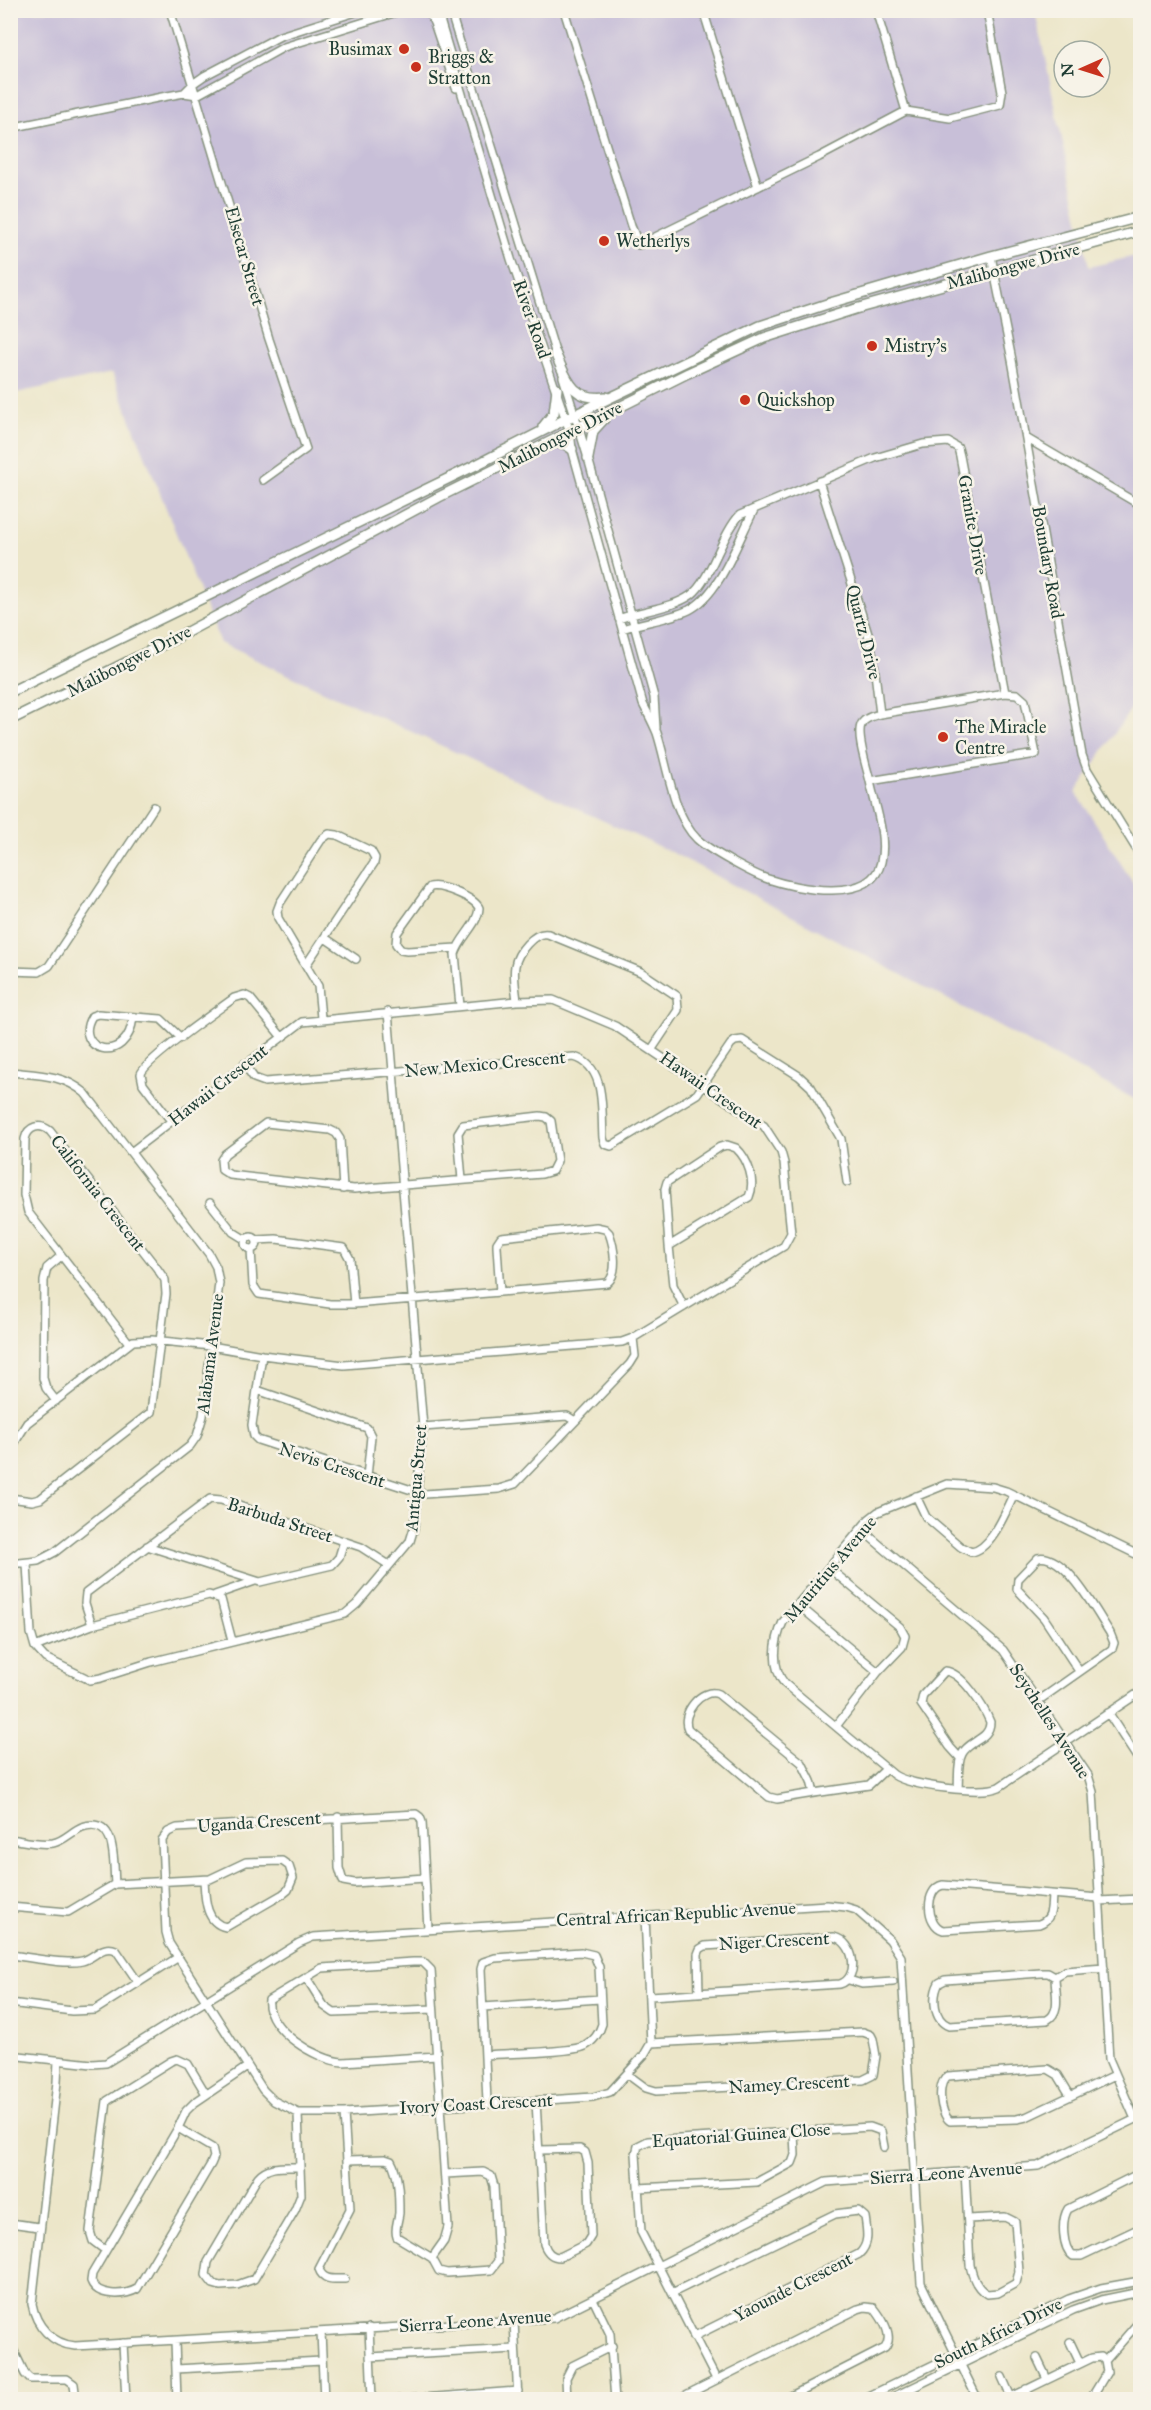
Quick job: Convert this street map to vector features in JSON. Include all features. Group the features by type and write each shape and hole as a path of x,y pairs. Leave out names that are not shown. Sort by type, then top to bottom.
{"main road":[{"name":"Malibongwe Drive","path":"10,692 760,326 990,256 1140,217"},
{"name":"Malibongwe Drive","path":"10,720 174,639 439,497 688,373 785,330 1140,231"},
{"path":"555,353 569,384 575,390 587,397 614,396"},
{"path":"537,433 553,415 556,389"},
{"path":"588,458 593,430 620,406"},
{"path":"550,442 565,444 572,449"}],"street":[{"name":"Elsecar Street","path":"171,10 269,339 306,449 263,480"},
{"path":"184,93 194,83 280,36 362,10"},
{"path":"10,128 184,93 197,94 284,47 403,10"},
{"path":"428,10 453,82 463,98"},
{"name":"River Road","path":"437,10 511,259 556,389 570,417"},
{"path":"564,10 634,236 639,245 906,111 950,118 1000,105 1002,92 987,10"},
{"path":"703,10 758,187"},
{"path":"876,10 906,111"},
{"name":"River Road","path":"452,13 555,353 570,417 588,458 654,697 656,731"},
{"name":"Boundary Road","path":"990,256 1026,438 1082,755 1085,766 1140,855"},
{"name":"River Road","path":"574,430 572,449 643,704 656,731"},
{"path":"1026,438 1140,505"},
{"name":"Granite Drive","path":"619,619 674,603 692,594 701,583 732,524 740,514 875,458 923,444 948,441 958,448 1005,693"},
{"name":"Quartz Drive","path":"819,481 868,634 880,714"},
{"path":"622,629 688,610 707,597 754,510"},
{"path":"656,731 681,814 696,838 767,879 801,887 847,891 870,881 881,864 882,842 859,733 861,724 866,719 880,714 1005,693 1017,694 1025,701 1036,754 870,781"},
{"path":"12,970 39,972 49,966 154,807"},
{"path":"306,965 375,860 370,851 332,834 321,840 277,911 280,920 319,988 321,1018"},
{"path":"457,948 407,951 401,950 396,944 398,933 430,887 440,886 479,906 478,916 457,948 460,1006"},
{"path":"517,1001 515,971 517,961 535,936 540,933 548,934 641,972 677,996 678,1010 652,1049"},
{"path":"325,938 356,958"},
{"path":"171,1121 143,1084 141,1074 146,1066 182,1038 234,998 244,995 250,998 281,1036"},
{"name":"Hawaii Crescent","path":"129,1343 140,1340 211,1346 344,1365 619,1342 633,1338 784,1246 791,1233 784,1163 777,1145 762,1124 611,1023 546,999 321,1018 300,1022 131,1152"},
{"name":"Antigua Street","path":"34,1647 45,1658 83,1678 93,1680 151,1662 345,1614 357,1604 412,1537 423,1427 388,1012"},
{"path":"133,1017 130,1033 120,1043 104,1050 98,1049 93,1043 89,1032 90,1020 92,1016 98,1014 133,1017 163,1020 182,1038"},
{"path":"704,1085 731,1044 740,1040 749,1043 799,1076 813,1090 841,1139 847,1182"},
{"name":"New Mexico Crescent","path":"394,1071 563,1057 578,1058 589,1064 597,1077 603,1138 605,1144 611,1146 694,1096 704,1085"},
{"path":"244,1064 254,1078 266,1082 394,1071"},
{"name":"Alabama Avenue","path":"10,1072 59,1077 85,1093 210,1254 216,1267 219,1288 203,1416 197,1436 190,1446 56,1552 27,1564 10,1564"},
{"path":"344,1189 340,1139 330,1130 266,1123 220,1160 222,1170 230,1175 344,1189 542,1174 552,1171 557,1161 551,1121 540,1116 469,1123 461,1126 458,1133 462,1180"},
{"name":"California Crescent","path":"129,1343 30,1216 25,1204 26,1135 30,1128 44,1126 50,1131 163,1277 167,1289 161,1342"},
{"path":"669,1246 749,1197 752,1190 749,1168 736,1148 730,1145 720,1147 667,1182 665,1189 669,1246 672,1282 684,1307"},
{"path":"210,1203 233,1232 246,1240"},
{"path":"354,1304 350,1259 344,1248 276,1239 257,1240 250,1236 246,1240 246,1246 251,1249 253,1261 253,1285 259,1294 330,1304 354,1304 413,1300 607,1283 611,1280 614,1271 609,1233 605,1229 596,1227 501,1237 497,1243 500,1292"},
{"path":"251,1249 257,1246 257,1240"},
{"path":"56,1401 46,1388 44,1378 44,1281 46,1268 61,1256"},
{"name":"Nevis Crescent","path":"262,1355 252,1430 258,1440 367,1477 426,1494 508,1487 519,1480 633,1360 635,1356 633,1338"},
{"path":"10,1497 32,1501 40,1499 149,1415 152,1409 161,1342"},
{"path":"10,1450 22,1428 129,1343"},
{"path":"257,1390 367,1428 371,1436 367,1477"},
{"path":"423,1427 567,1416 575,1421"},
{"name":"Mauritius Avenue","path":"1140,1556 993,1486 953,1483 874,1514 783,1622 779,1631 776,1658 777,1671 785,1684 837,1725 886,1769 906,1782 983,1791 996,1789 1140,1692"},
{"path":"916,1496 926,1517 961,1547 972,1552 981,1549 994,1533 1014,1495"},
{"name":"Barbuda Street","path":"92,1625 85,1603 86,1593 205,1501 213,1498 368,1550 389,1565"},
{"name":"Seychelles Avenue","path":"861,1529 997,1644 1084,1768 1092,1787 1109,2059 1138,2118"},
{"path":"147,1546 255,1581 266,1582 329,1566 337,1560 344,1541"},
{"path":"1038,1701 1112,1649 1114,1643 1113,1637 1072,1577 1050,1559 1038,1558 1018,1579 1017,1589 1044,1618 1079,1671"},
{"path":"27,1564 31,1633 34,1647 92,1625 206,1595 215,1595 255,1581"},
{"path":"829,1568 904,1630 903,1645 878,1672 837,1725"},
{"path":"1140,1570 1137,1580 1140,1590"},
{"path":"215,1595 223,1605 232,1641"},
{"path":"797,1604 878,1672"},
{"path":"958,1788 960,1758 965,1749 986,1735 990,1722 963,1682 953,1673 945,1671 923,1695 921,1704 960,1758"},
{"path":"814,1793 811,1781 801,1763 718,1694 713,1692 705,1694 688,1712 685,1720 688,1729 769,1797 777,1799 866,1785 886,1769"},
{"path":"1108,1713 1140,1762"},
{"name":"Uganda Crescent","path":"205,2002 177,1958 167,1935 162,1840 174,1828 409,1812 418,1815 422,1822 428,1929"},
{"path":"338,1817 339,1869 344,1881 354,1883 425,1878"},
{"path":"10,1839 53,1842 82,1827 101,1828 111,1837 115,1884"},
{"path":"10,1907 68,1912 115,1884 204,1880 220,1876 243,1862 273,1860 285,1863 291,1870 293,1878 288,1890 283,1894 226,1927 217,1924 209,1913 204,1880"},
{"path":"1052,1895 1049,1918 1039,1924 943,1930 934,1926 931,1920 931,1895 938,1886 1052,1895 1099,1900 1140,1899"},
{"name":"Central African Republic Avenue","path":"10,2055 58,2061 106,2063 306,1939 322,1936 837,1905 856,1910 890,1940 898,1951 902,1965 922,2287 978,2400"},
{"path":"645,1917 651,2043"},
{"name":"Niger Crescent","path":"699,1993 698,1954 700,1948 708,1945 839,1938 850,1949 852,1970 849,1980"},
{"path":"10,1955 82,1961 104,1949 112,1948 116,1950 138,1983"},
{"path":"486,2055 584,2046 592,2041 601,2028 597,1959 591,1952 486,1960 481,1969 487,2102"},
{"path":"10,2003 89,2011 177,1958"},
{"path":"432,2258 447,2233 441,2105 431,1970 423,1962 331,1966 322,1968 269,2000 269,2011 287,2037 330,2061 437,2056"},
{"path":"1055,1977 1065,1971 1104,1968"},
{"path":"1041,1973 1048,1973 1055,1977 1056,2010 1047,2020 949,2026 942,2023 937,2014 936,1991 939,1983 945,1980 1041,1973"},
{"path":"306,1977 324,2006 334,2013 434,2009"},
{"path":"650,1996 840,1984 849,1980 862,1984 893,1982"},
{"path":"483,2007 600,1999"},
{"name":"Ivory Coast Crescent","path":"205,2002 269,2097 298,2113 344,2113 601,2096 610,2092 627,2074 644,2055 651,2043"},
{"name":"Namey Crescent","path":"627,2074 646,2088 656,2091 863,2080 871,2077 876,2068 873,2039 871,2035 863,2032 651,2043"},
{"path":"105,2250 90,2237 107,2101 177,2059 188,2064 206,2094"},
{"name":"Sierra Leone Avenue","path":"58,2061 32,2295 33,2311 39,2324 52,2337 69,2345 175,2341 554,2318 826,2182 1038,2166 1138,2118"},
{"path":"178,2128 208,2144 212,2148 214,2157 137,2289 129,2292 103,2293 93,2287 92,2274 186,2111 206,2094 247,2067"},
{"path":"1070,2095 1058,2075 1048,2069 948,2076 942,2084 943,2115 954,2122 1020,2118 1115,2075"},
{"path":"536,2101 544,2244 546,2251 560,2257 583,2246 591,2236 587,2158 585,2152 580,2149 540,2150"},
{"path":"298,2113 299,2167 299,2202 254,2279 237,2285 213,2284 206,2276 208,2262 263,2171 299,2167"},
{"path":"344,2113 350,2209 319,2269 322,2276 326,2278 345,2279"},
{"name":"Equatorial Guinea Close","path":"716,2379 640,2229 636,2151 638,2146 644,2142 874,2127 881,2131 884,2146"},
{"path":"638,2188 757,2181 792,2163 795,2155 794,2133"},
{"path":"348,2160 385,2158 391,2161 395,2168 397,2187 399,2214 397,2237 432,2258 436,2268 447,2273 491,2270 498,2261 494,2186 491,2176 483,2172 445,2174"},
{"path":"965,2171 971,2268 980,2289 987,2294 993,2294 1016,2283 1019,2272 1015,2222 1005,2217 968,2219"},
{"path":"1140,2173 1068,2209 1064,2219 1066,2249 1073,2256 1081,2256 1140,2228"},
{"name":"Yaounde Crescent","path":"672,2293 831,2215 858,2211 865,2217 867,2240 864,2249 859,2254 693,2337"},
{"path":"10,2223 39,2226"},
{"name":"South Africa Drive","path":"861,2400 1077,2296 1101,2288 1140,2281"},
{"name":"South Africa Drive","path":"887,2400 1084,2305 1140,2292"},
{"path":"593,2299 609,2332 615,2400"},
{"path":"676,2400 858,2309 868,2306 874,2308 889,2335 889,2343 885,2348 783,2400"},
{"path":"396,2400 518,2395 514,2321"},
{"path":"1105,2361 1138,2323"},
{"path":"369,2328 372,2400"},
{"path":"321,2332 324,2400"},
{"path":"175,2341 177,2400"},
{"path":"1070,2342 1080,2363"},
{"path":"10,2343 27,2377 33,2380 67,2379 74,2384 76,2400"},
{"path":"123,2343 126,2400"},
{"path":"567,2400 566,2378 572,2366 612,2346"},
{"path":"370,2357 515,2349"},
{"path":"1002,2377 1008,2398 1098,2356 1105,2361 1107,2367 1105,2377 1090,2400"},
{"path":"1037,2358 1047,2379"},
{"path":"176,2369 322,2361"},
{"path":"1026,2389 1031,2400"}],"shaded area":[{"path":"10,11 1035,11 1089,267 1140,255 1140,695 1076,792 1140,894 1140,1102 675,854 220,643 112,373 11,394"},
{"path":"11,1575 18,1578 19,1650 11,1654"}],"place":[{"name":"Busimax","path":"404,49"},
{"name":"Briggs & Stratton","path":"416,67"},
{"name":"Wetherlys","path":"604,241"},
{"name":"Mistry's","path":"872,346"},
{"name":"Quickshop","path":"745,400"},
{"name":"The Miracle Centre","path":"943,737"}]}
